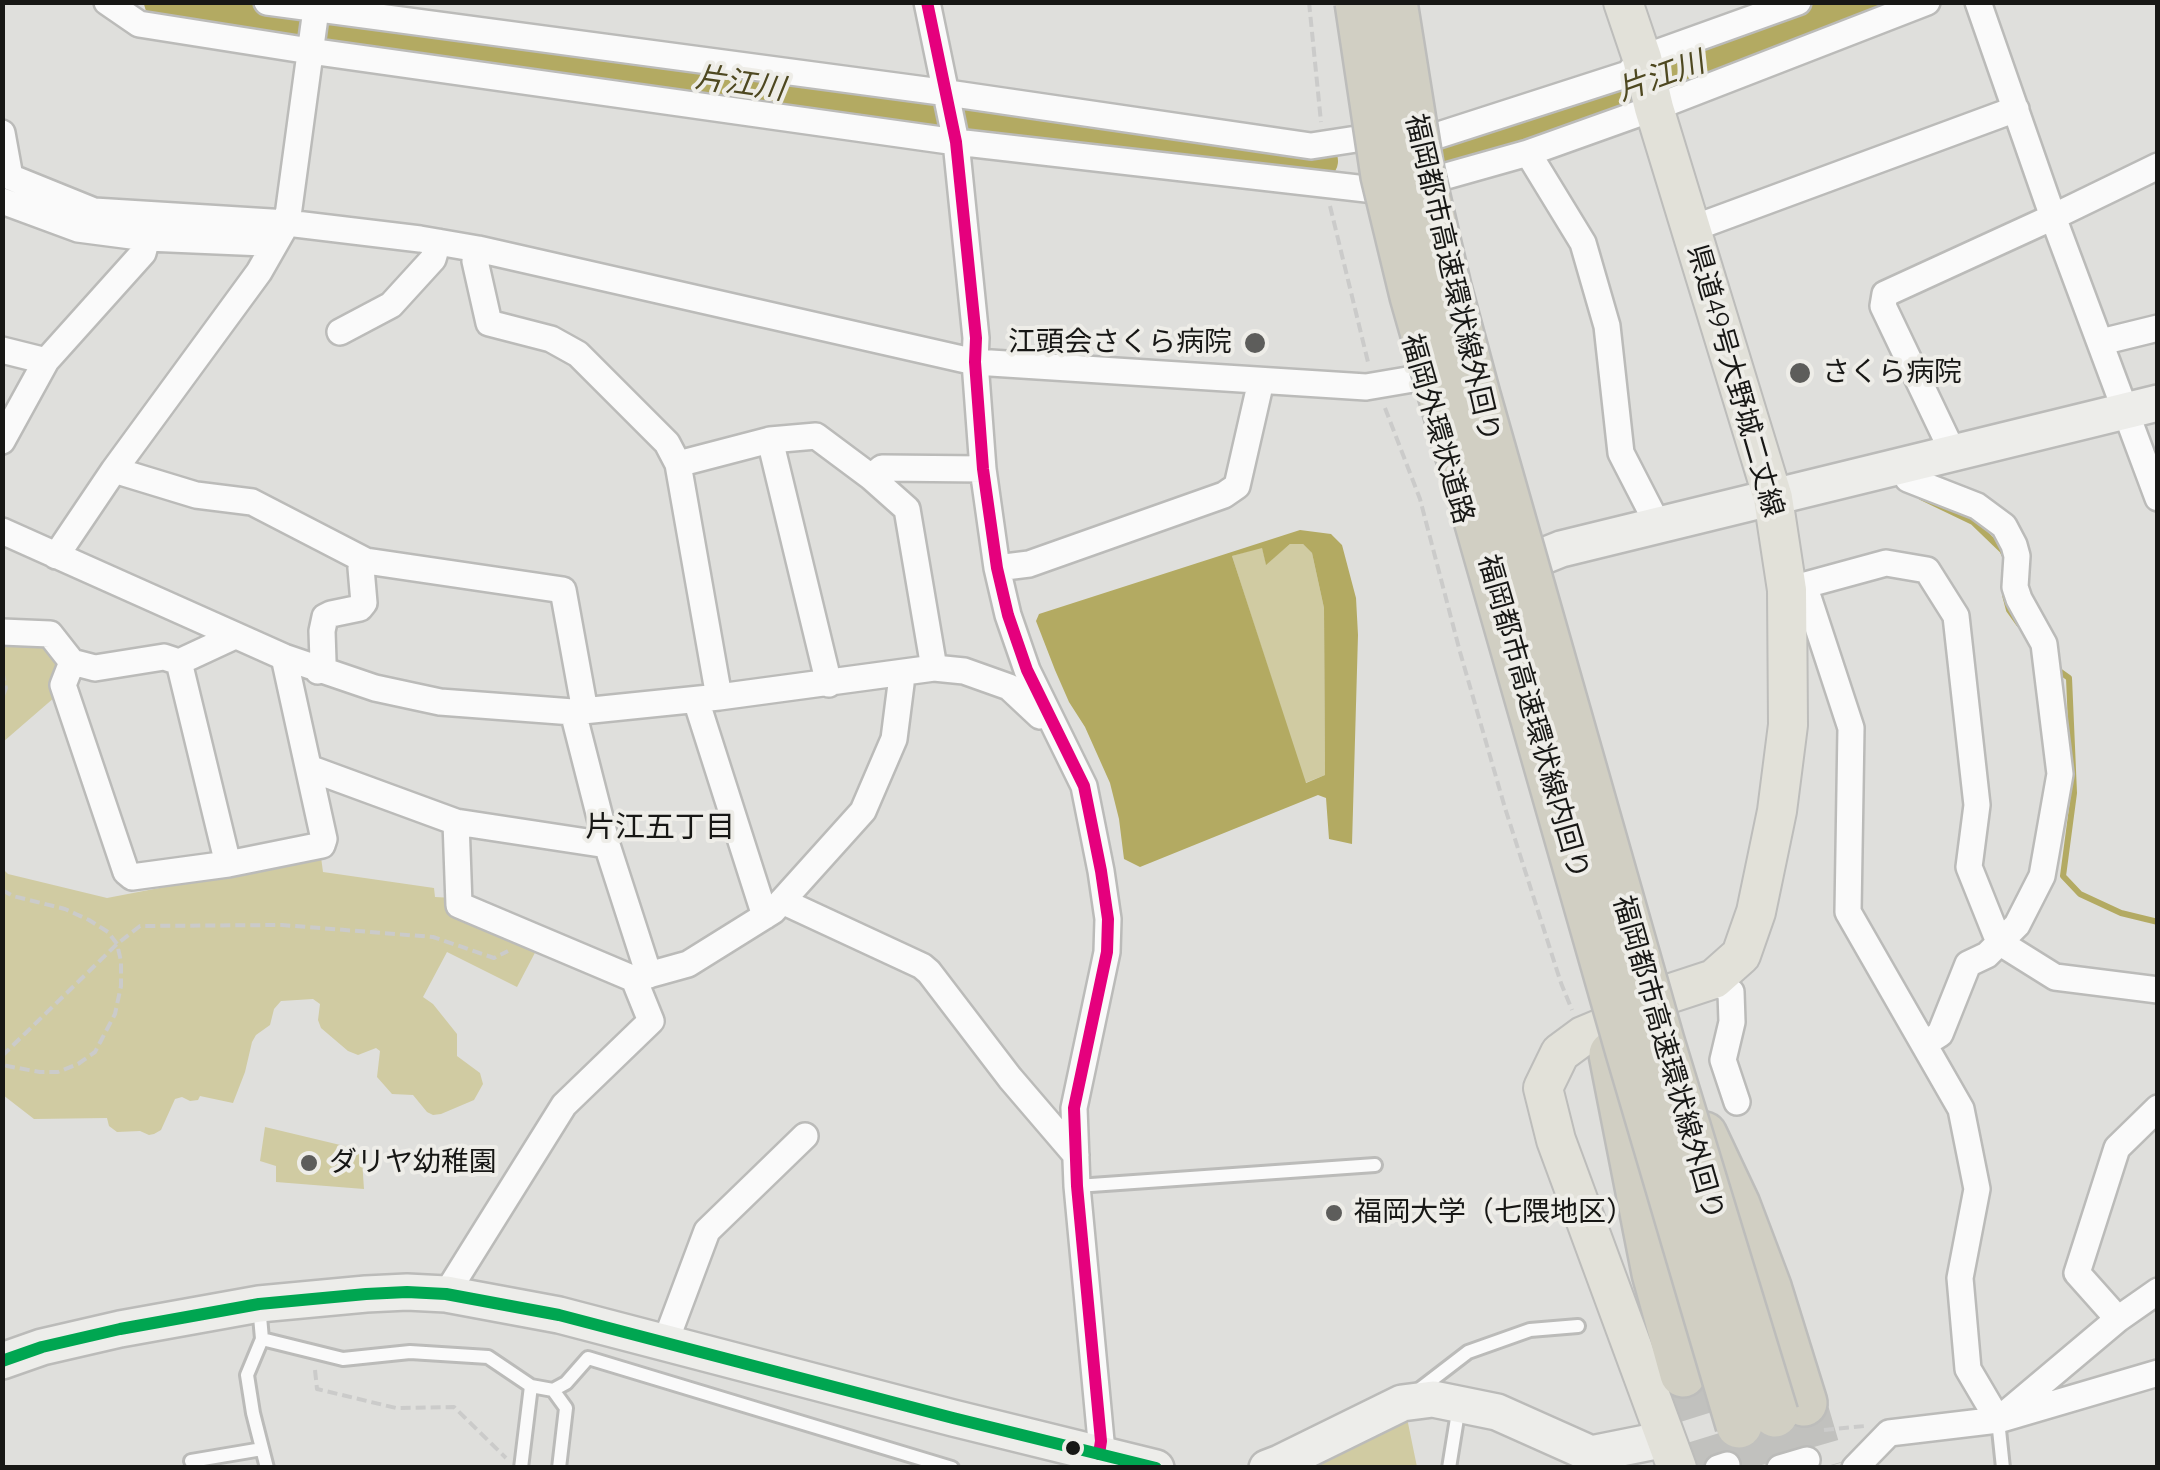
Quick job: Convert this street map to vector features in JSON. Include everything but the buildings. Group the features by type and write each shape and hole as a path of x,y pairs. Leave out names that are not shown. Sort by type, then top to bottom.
{"highway":[{"name":"福岡外環状道路","path":"1347,2 1343,141 1401,173 1465,369 1502,573 1595,1031 1683,1374"},
{"name":"福岡都市高速環状線内回り","path":"1358,2 1384,176 1413,296 1628,1052 1753,1435"},
{"name":"福岡外環状道路","path":"1394,2 1401,173 1398,381 1502,573 1650,1000 1768,1287 1753,1435"},
{"name":"福岡都市高速環状線外回り","path":"1394,2 1421,171 1452,305 1662,1042 1753,1435"}],"main road":[{"name":"県道49号大野城二丈線","path":"1623,2 1773,498 1787,590 1788,725 1776,811 1756,912 1741,955 1714,978"},
{"path":"1671,1453 1556,1140 1543,1088 1560,1053 1650,1000 1714,978"}],"street":[{"path":"107,2 139,24 956,142 1327,184 1528,153 1647,83 1798,2"},
{"path":"267,2 1312,146 1343,141"},
{"path":"927,2 956,142 976,338 983,469 997,568 1008,615 1028,670 1084,786 1108,919 1107,952 1074,1108 1099,1454"},
{"path":"1401,173 1628,74 1647,83 1927,2"},
{"path":"1978,2 2101,342 2142,407 2158,498"},
{"path":"56,556 259,272 287,223 316,6"},
{"path":"1691,228 2016,109"},
{"path":"2,133 10,177 94,211 287,223 438,242 975,362 1366,387 1398,381"},
{"path":"1528,153 1583,243 1607,326 1621,452 1658,524"},
{"path":"1950,454 1947,440 1883,306 1885,294 2158,166"},
{"path":"2,201 78,229 147,238 264,243 273,247"},
{"path":"2,441 46,360 143,253 147,238"},
{"path":"340,332 391,305 434,259 438,242"},
{"path":"478,249 475,261 489,323 551,339 578,354 667,443 678,464 708,698 773,909"},
{"path":"2101,342 2158,328"},
{"path":"2,350 46,360"},
{"path":"997,568 1029,564 1224,495 1236,486 1260,380"},
{"path":"1502,573 1562,549 1658,524 2142,407"},
{"path":"678,464 770,440 816,436 871,477 907,509 934,668"},
{"path":"770,440 829,684"},
{"path":"1905,466 1908,479 1977,506 2004,526 2014,545 2018,599 2044,644 2060,774 2042,876 2016,924 1986,955 1968,964 1940,1034 1924,1044"},
{"path":"871,477 882,468 983,469"},
{"path":"114,470 196,495 252,502 363,560 563,590 579,712 607,845 652,1021 564,1105 446,1294"},
{"path":"2,531 284,657 374,688 440,702 579,712 934,668 964,671 1010,687 1040,716 1046,712"},
{"path":"318,670 323,662 325,617 360,608 364,603 363,560"},
{"path":"1787,590 1886,563 1927,570 1956,616 1978,805 1969,867 1999,942 2055,976 2158,990"},
{"path":"1787,590 1809,600 1851,728 1848,912 1961,1108 1977,1189 1960,1278 1968,1369 1998,1420"},
{"path":"2,632 50,634 72,662 95,668 164,657 179,662 236,636"},
{"path":"72,662 63,685 126,872 132,876 228,864 322,845 310,768 284,657"},
{"path":"179,662 228,864"},
{"path":"456,822 458,905 641,977 688,964 773,909 863,811 894,739 900,674"},
{"path":"310,768 456,822 607,845"},
{"path":"773,909 922,966 1076,1155"},
{"path":"1714,978 1731,992 1732,1022 1723,1060 1736,1102"},
{"path":"2118,1319 2077,1274 2118,1148 2158,1108"},
{"path":"664,1343 708,1231 805,1136"},
{"path":"1998,1420 2118,1319 2158,1291"},
{"path":"2,1361 42,1347 120,1329 259,1304 393,1293 446,1294 559,1315 1156,1468"},
{"path":"1856,1468 1889,1433 1998,1420 2158,1374"},
{"path":"1267,1468 1402,1403 1432,1399 1498,1412 1591,1454 1671,1453"},
{"path":"1780,1468 1808,1460"}],"lane":[{"path":"1078,1186 1375,1165"},
{"path":"259,1304 262,1339 247,1375 267,1468"},
{"path":"1402,1403 1468,1352 1530,1330 1578,1326"},
{"path":"262,1339 343,1359 410,1352 488,1357 531,1386 553,1390 566,1383 588,1358 952,1468"},
{"path":"521,1468 531,1386"},
{"path":"553,1390 566,1408 560,1468"},
{"path":"1449,1468 1459,1404"},
{"path":"1998,1420 2003,1468"},
{"path":"191,1462 262,1449"}],"path":[{"path":"1310,2 1343,141"},
{"path":"1327,184 1370,368 1398,381 1420,500 1460,652 1561,984 1595,1031"},
{"path":"2,671 6,688 2,698"},
{"path":"2,890 65,908 108,932 117,944 121,962 115,1014 95,1052 58,1072 2,1064"},
{"path":"2,1056 140,926 282,925 434,937 494,958 534,937"},
{"path":"312,1351 317,1388 396,1408 454,1407 508,1459"}],"shaded area":[{"path":"1300,530 1331,534 1342,545 1356,598 1352,844 1329,839 1326,798 1318,795 1140,867 1124,859 1110,783 1055,670 1036,621 1039,614","holes":["1290,544 1303,544 1312,553 1324,608 1325,775 1306,783 1232,556 1262,548 1266,565"]},
{"path":"1290,544 1303,544 1312,553 1324,608 1325,775 1305,783 1232,556 1262,547 1266,564"},
{"path":"3,636 47,645 60,673 55,697 3,742"},
{"path":"321,857 323,872 434,888 435,897 453,898 538,947 517,987 447,952 423,997 457,1034 457,1056 480,1073 483,1084 474,1100 433,1115 413,1095 392,1094 377,1077 380,1051 376,1048 358,1055 348,1051 321,1028 320,1004 313,999 281,1001 274,1009 270,1025 252,1042 233,1103 200,1096 190,1101 175,1099 161,1130 154,1134 117,1132 109,1126 107,1118 34,1119 3,1095 2,868 8,874 107,898"},
{"path":"265,1127 357,1149 362,1160 364,1189 276,1182 276,1166 260,1161"},
{"path":"1407,1418 1417,1467 1301,1467"}],"waterway":[{"name":"片江川","path":"163,2 327,38 559,59 1319,161"},
{"name":"片江川","path":"1457,151 1865,2"},
{"path":"1921,497 1973,522 2006,558"},
{"path":"2005,595 2019,624"},
{"path":"2055,668 2069,678 2074,793 2063,876 2080,894 2121,913 2158,922"}],"tunnel":[{"path":"1683,1374 1712,1468"},
{"path":"1804,1403 1823,1468"},
{"path":"1775,1414 1789,1468"},
{"path":"1739,1425 1751,1468"}],"transit line":[{"path":"927,2 956,142 976,338 983,469 997,568 1027,670 1084,786 1108,919 1107,952 1074,1108 1099,1454"},
{"path":"2,1361 42,1347 120,1329 259,1304 366,1294 446,1294 559,1315 1156,1468"}],"place":[{"name":"江頭会さくら病院","path":"1255,343"},
{"name":"さくら病院","path":"1800,373"},
{"name":"ダリヤ幼稚園","path":"309,1163"},
{"name":"福岡大学（七隈地区）","path":"1334,1213"}],"district":[{"name":"片江五丁目","path":"660,828"}]}
